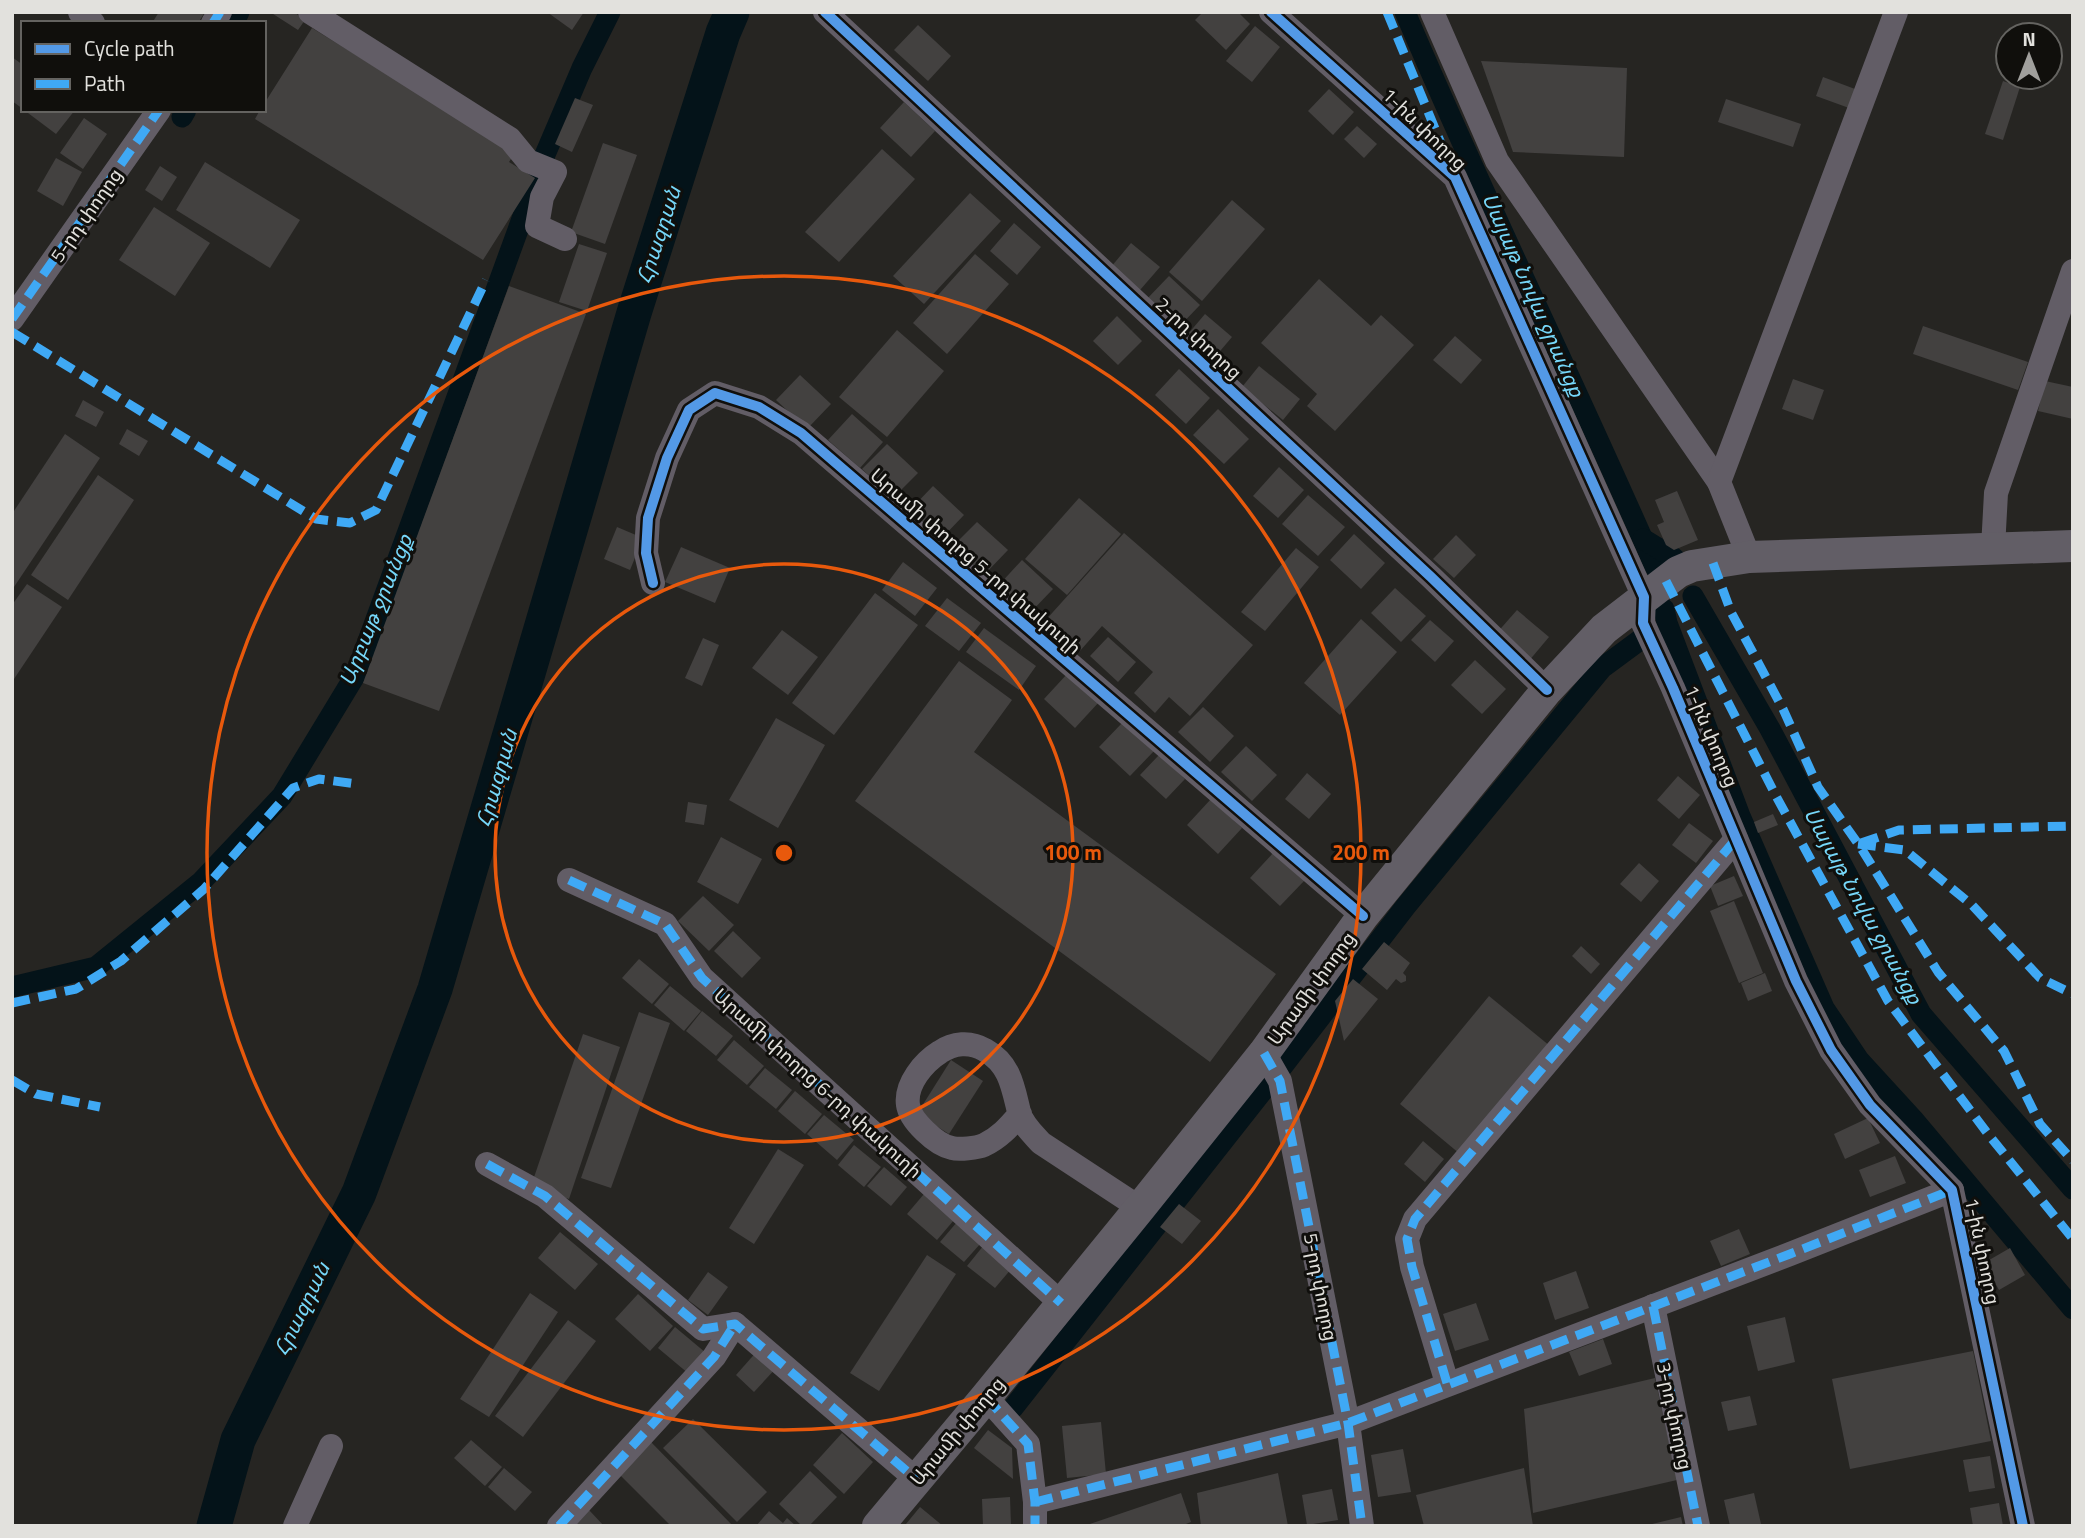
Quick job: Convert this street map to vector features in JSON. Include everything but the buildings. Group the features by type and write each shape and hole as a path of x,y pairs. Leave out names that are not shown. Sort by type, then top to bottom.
{"main road":[{"name":"Արամի փողոց","path":"878,1526 986,1397 1264,1053 1363,916 1547,690 1604,629 1678,572 1692,566 1749,556 2073,546"}],"street":[{"path":"310,12 510,139 528,161 555,172 542,197 537,226 565,239"},
{"name":"2-րդ փողոց","path":"825,12 1431,577 1547,690"},
{"name":"1-ին փողոց","path":"1271,12 1455,177 1644,597 1643,623 1796,981 1831,1050 1870,1105 1952,1190 2023,1526"},
{"path":"1432,12 1497,161 1720,482 1749,556"},
{"path":"1720,482 1896,12"},
{"name":"5-րդ փողոց","path":"12,319 158,112"},
{"path":"1993,548 1996,493 2073,271"},
{"name":"Արամի փողոց 5-րդ փակուղի","path":"653,583 646,553 649,518 667,457 689,410 715,393 759,407 801,433 1363,916"},
{"path":"1447,1383 1412,1267 1407,1239 1415,1219 1736,839"},
{"name":"Արամի փողոց 6-րդ փակուղի","path":"569,880 666,924 702,978 1061,1303"},
{"path":"1020,1114 1005,1133 981,1146 951,1148 923,1130 911,1116 907,1102 913,1081 933,1056 947,1047 965,1044 985,1049 1006,1068 1014,1087 1020,1114 1030,1132 1041,1143 1140,1208"},
{"name":"5-րդ փողոց","path":"1264,1053 1280,1081 1348,1423 1362,1526"},
{"path":"487,1164 545,1196 703,1329 735,1324 916,1479"},
{"path":"986,1397 1028,1444 1035,1514 1348,1423 1952,1190"},
{"name":"3-րդ փողոց","path":"1653,1306 1698,1526"},
{"path":"559,1526 714,1357 735,1324"},
{"path":"295,1526 331,1446"}],"waterway":[{"path":"235,21 239,12"},
{"name":"Արբաթ ջրանցք","path":"544,157 582,68 610,12"},
{"name":"Հրազդան","path":"214,1526 238,1440 359,1193 435,989 634,313 732,12"},
{"name":"Սայաթ Նովա ջրանցք","path":"1405,12 1655,567"},
{"path":"182,117 185,112"},
{"name":"Արբաթ ջրանցք","path":"12,987 96,967 201,882 282,796 356,674 538,175"},
{"name":"Սայաթ Նովա ջրանցք","path":"1643,539 1674,558"},
{"name":"Սայաթ Նովա ջրանցք","path":"1693,596 1770,729 1921,1014 2073,1189"},
{"name":"Սայաթ Նովա ջրանցք","path":"1664,609 1740,816 1824,1008 1859,1060 1913,1119 2073,1309"},
{"path":"1282,1067 1406,906 1602,668 1644,637"},
{"path":"1013,1408 1268,1084"}],"marked path":[{"path":"214,21 220,12"},
{"path":"1387,12 1452,170"},
{"path":"12,319 158,112"},
{"path":"12,332 316,519 350,523 376,510 486,280"},
{"path":"1713,563 1731,612 1783,709 1818,787 1861,848 1938,972 2004,1051 2040,1124 2073,1161"},
{"path":"1666,581 1776,796 1888,1001 1988,1134 2073,1239"},
{"path":"12,1003 76,989 121,961 204,889 293,788 319,779 357,784"},
{"path":"1861,843 1899,830 2073,826"},
{"path":"1447,1383 1412,1267 1407,1239 1415,1219 1736,839"},
{"path":"1858,844 1905,850 1972,905 2040,978 2073,994"},
{"path":"569,880 665,924 702,978 1061,1303"},
{"path":"1264,1053 1280,1081 1348,1423 1362,1526"},
{"path":"12,1080 36,1094 100,1107"},
{"path":"487,1164 545,1196 703,1329 735,1324 916,1479"},
{"path":"1035,1502 1348,1423 1952,1190"},
{"path":"1653,1306 1698,1526"},
{"path":"559,1526 714,1357 735,1324"},
{"path":"986,1397 1028,1444 1035,1526"}],"cycle path":[{"path":"825,12 1431,577 1547,690"},
{"path":"1271,12 1455,177 1644,597 1643,623 1796,981 1831,1050 1870,1105 1952,1190 2023,1526"},
{"path":"653,583 646,553 648,518 667,458 689,410 715,393 759,407 801,433 1363,916"}]}
